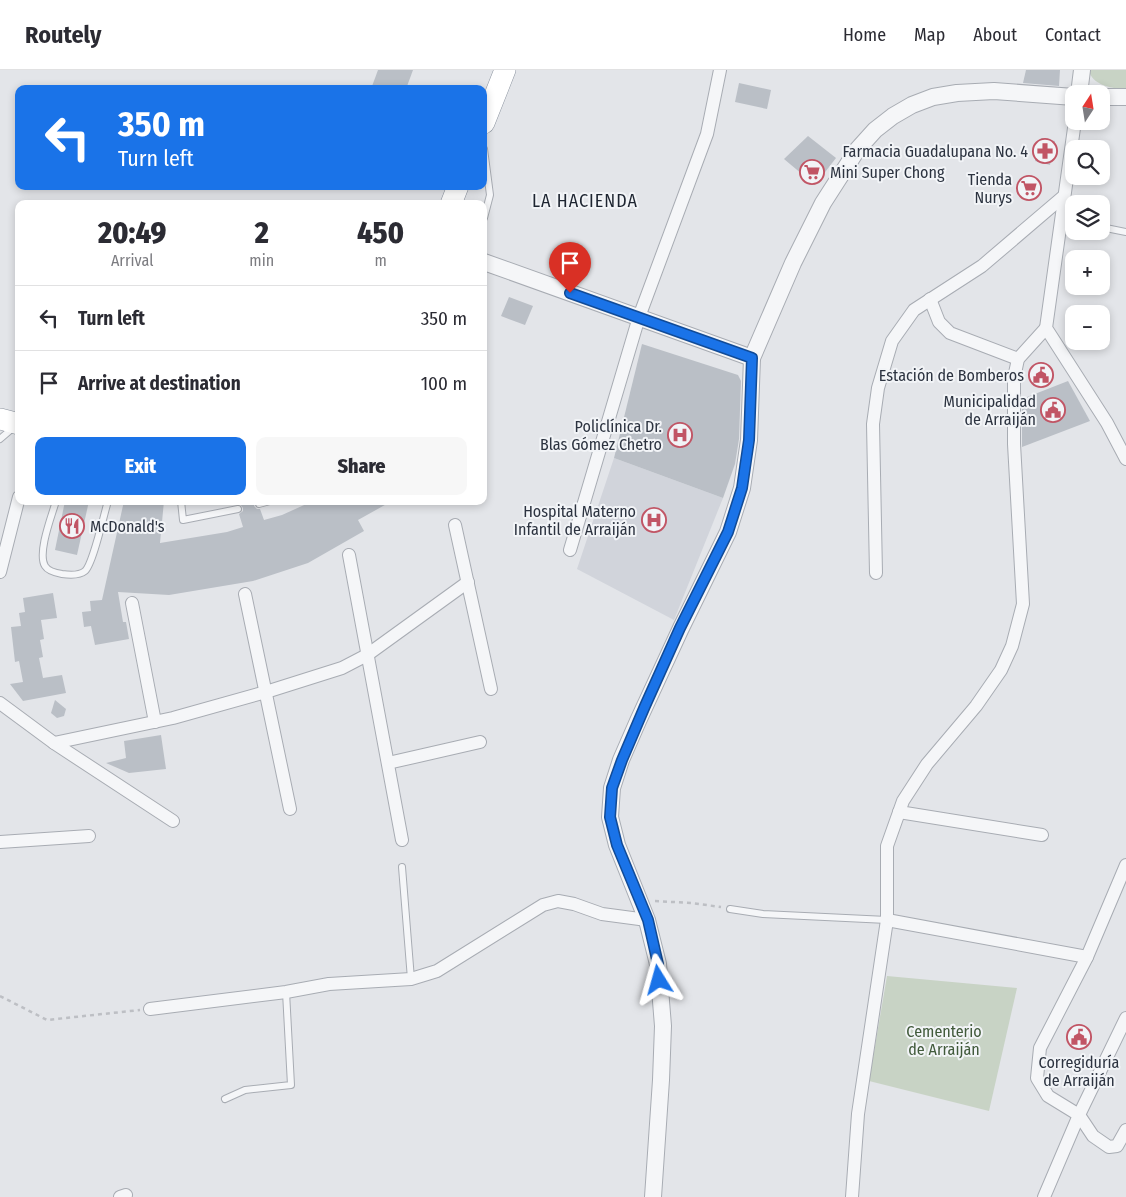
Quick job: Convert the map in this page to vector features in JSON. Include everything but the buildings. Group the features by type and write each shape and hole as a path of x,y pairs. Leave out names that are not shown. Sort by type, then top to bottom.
{"highway":[{"path":"487,115 505,70"}],"street":[{"path":"570,550 639,317 707,134 720,70"},
{"path":"1080,85 1082,70"},
{"path":"653,1197 662,1080 663,1026 658,964 648,920 617,845 610,817 612,788 638,721 680,628 728,532 742,488 749,440 752,358 793,263 823,203 857,150 875,130 912,104 933,97 956,93 994,92 1065,96"},
{"path":"1110,97 1126,97"},
{"path":"1065,201 1064,196 1074,130"},
{"path":"876,573 873,424 878,388 892,342 914,310 982,266 1064,196"},
{"path":"852,1197 858,1114 887,920 887,846 903,801 927,764 976,706 1001,670 1012,646 1023,604 1014,444 1014,378 1018,359 1046,328 1065,232"},
{"path":"487,263 752,358"},
{"path":"930,299 939,322 950,333 1018,359"},
{"path":"1046,328 1107,424 1126,459"},
{"path":"0,572 17,505"},
{"path":"455,525 490,689"},
{"path":"349,555 402,840"},
{"path":"54,743 155,722 266,692 342,668 367,655 468,582"},
{"path":"245,594 290,809"},
{"path":"132,603 155,722"},
{"path":"2,706 54,743 173,821"},
{"path":"388,763 480,742"},
{"path":"900,812 1042,835"},
{"path":"0,842 89,836"},
{"path":"1126,865 1086,957 1040,1048 1038,1078 1048,1096 1079,1115 1093,1136 1109,1146 1117,1146 1126,1130"},
{"path":"150,1009 286,992 329,984 411,979 437,972 543,906 558,901 574,904 602,914 648,920"},
{"path":"887,920 1086,957"},
{"path":"1044,1197 1079,1115 1126,1018"}],"lane":[{"path":"487,172 490,195 487,206"},
{"path":"1110,229 1126,232"},
{"path":"0,439 8,434 12,422"},
{"path":"55,505 44,546 43,557 45,566 51,571 75,575 85,571 90,562 107,505"},
{"path":"181,505 183,520 238,509"},
{"path":"402,867 411,979"},
{"path":"730,909 763,914 887,920"},
{"path":"225,1099 245,1090 291,1085 286,992"}],"path":[{"path":"640,900 691,903 730,909"},
{"path":"0,996 47,1020 150,1009"}],"shaded area":[{"name":"Hospital Materno Infantil de Arraiján","path":"614,458 723,498 674,620 577,569"}],"green space":[{"path":"1089,70 1126,70 1126,89 1110,87 1110,85 1098,83"},
{"name":"Cementerio de Arraiján","path":"887,976 1017,988 989,1111 869,1081"}],"place":[{"name":"Farmacia Guadalupana No. 4","path":"1045,151"},
{"name":"Mini Super Chong","path":"812,172"},
{"name":"Tienda Nurys","path":"1029,188"},
{"name":"Estación de Bomberos","path":"1041,375"},
{"name":"Municipalidad de Arraiján","path":"1053,410"},
{"name":"Policlínica Dr. Blas Gómez Chetro","path":"680,435"},
{"name":"Hospital Materno Infantil de Arraiján","path":"654,520"},
{"name":"McDonald's","path":"72,526"},
{"name":"Corregiduría de Arraiján","path":"1079,1037"}],"district":[{"name":"LA HACIENDA","path":"585,201"}],"route":[{"path":"570,293 752,358 749,440 742,488 728,532 680,628 622,760 612,788 610,817 617,845 648,920 658,964 659,980"}]}
